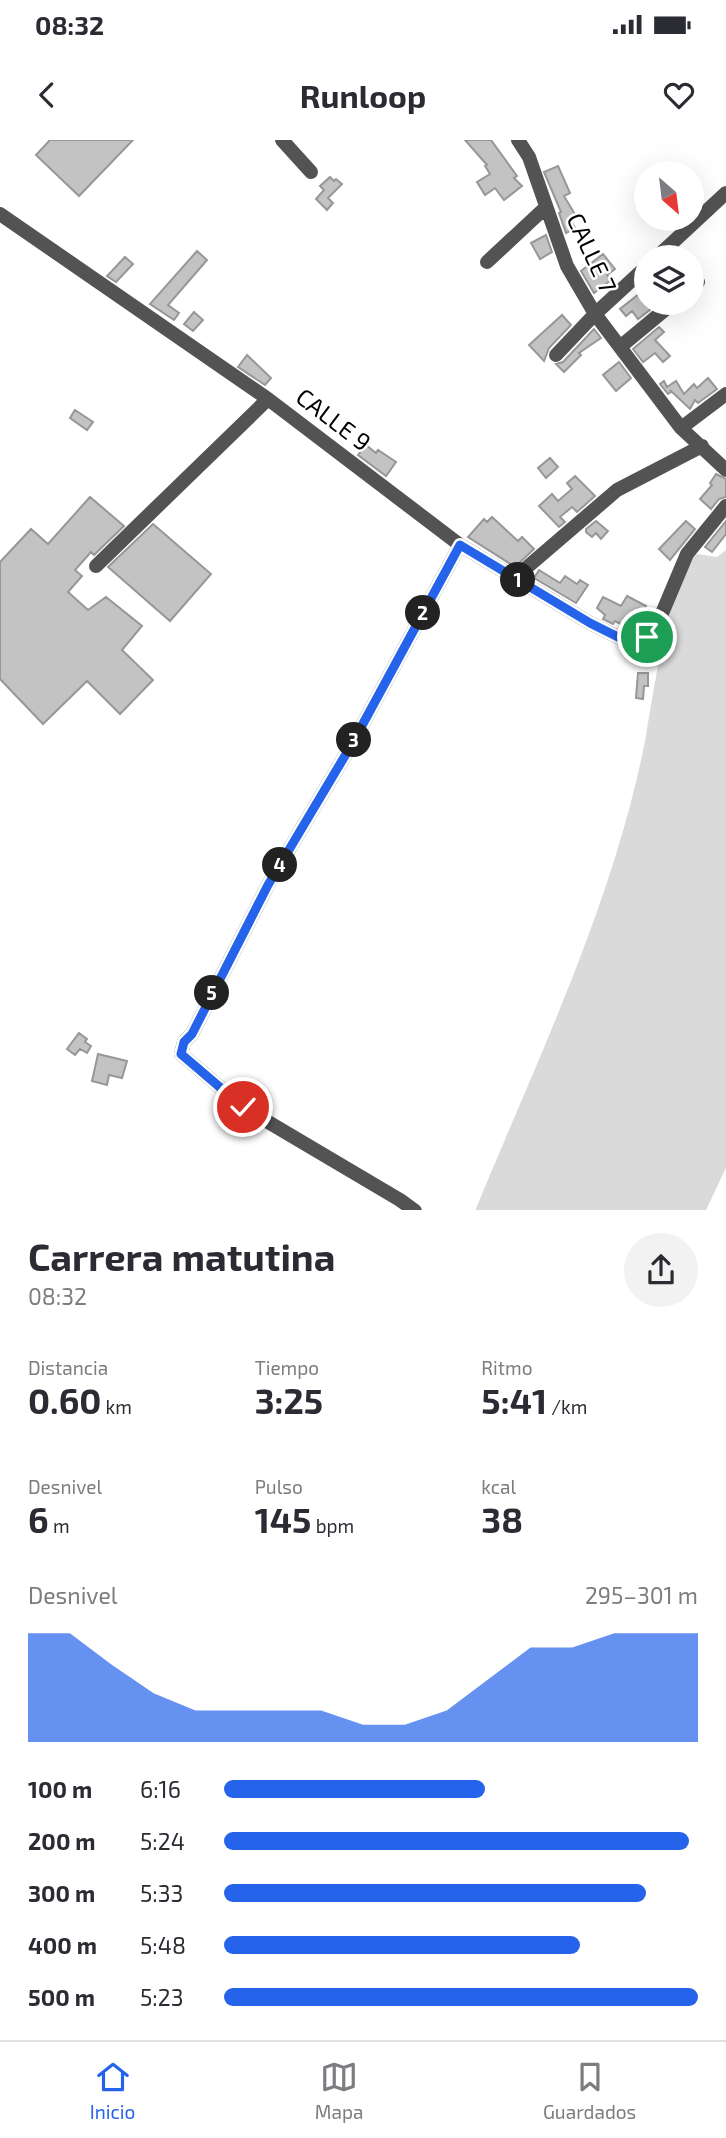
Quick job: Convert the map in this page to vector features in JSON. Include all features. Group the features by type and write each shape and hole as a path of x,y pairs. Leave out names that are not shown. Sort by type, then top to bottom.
{"street":[{"path":"282,140 311,172"},
{"name":"CALLE 7","path":"518,140 529,157 567,266 595,314 681,428 726,470"},
{"path":"670,245 726,193"},
{"path":"487,262 545,208"},
{"name":"CALLE 9","path":"0,214 268,399 460,545 620,638 634,640 647,637 655,630 687,554 726,506"},
{"path":"556,355 634,278"},
{"path":"620,347 659,315"},
{"path":"681,428 726,394"},
{"path":"96,566 268,399"},
{"path":"519,581 525,569 617,490 702,446"},
{"path":"415,1210 243,1107 181,1054 184,1042 192,1034 268,885 352,744 460,545"}],"shaded area":[{"path":"726,550 726,1168 706,1210 475,1210 549,1036 595,918 615,858 632,798 670,611 678,587 687,567 697,554 717,557"}],"building":[{"path":"50,140 133,140 79,196 36,155"},
{"path":"465,140 491,140 517,176 514,178 522,186 504,200 495,188 485,195 477,182 490,174 485,166 487,165"},
{"path":"558,166 570,193 564,196 576,216 570,219 575,228 566,233 559,213 561,212 544,172"},
{"path":"330,177 342,184 328,198 333,203 327,210 316,199 324,190 320,186"},
{"path":"546,235 552,252 540,259 531,243"},
{"path":"197,251 207,260 168,305 179,313 174,320 150,304"},
{"path":"603,254 615,269 607,275 611,280 594,293 581,271"},
{"path":"125,257 133,264 116,282 107,276"},
{"path":"634,298 634,314 632,311 626,316 620,309"},
{"path":"194,312 203,320 193,331 184,324"},
{"path":"562,315 571,325 549,348 544,361 529,345"},
{"path":"659,327 664,332 655,340 670,356 663,362 655,353 643,362 633,349"},
{"path":"594,329 601,338 579,353 581,355 564,372 556,364 563,362"},
{"path":"247,355 271,378 265,385 238,367"},
{"path":"619,362 631,378 616,391 603,375"},
{"path":"708,378 717,389 698,403 695,400 690,409 670,390 668,394 660,384 664,381 667,387 676,381 684,394 694,384 697,388"},
{"path":"75,410 93,422 87,430 70,418"},
{"path":"366,445 396,462 386,476 358,455"},
{"path":"550,458 558,467 546,478 538,468"},
{"path":"716,474 726,479 726,497 719,499 711,509 700,499 712,485 710,483"},
{"path":"575,476 595,496 577,512 572,507 560,517 565,522 559,527 539,506 552,494 558,501 572,489 567,483"},
{"path":"90,497 124,526 94,555 91,552 75,570 82,576 68,592 88,610 106,597 142,626 122,650 153,680 120,714 87,681 43,724 0,679 0,562 31,529 48,544"},
{"path":"492,517 518,541 522,537 534,549 515,567 468,537 484,519 487,522"},
{"path":"596,521 608,531 601,539 596,533 592,537 586,532"},
{"path":"686,521 695,529 670,560 659,549"},
{"path":"726,521 726,534 712,552 705,547"},
{"path":"153,524 211,574 170,621 108,567"},
{"path":"539,570 560,583 565,576 577,584 580,580 588,585 576,603 534,578"},
{"path":"627,596 646,606 632,630 615,621 613,624 603,619 605,615 597,608 603,597 621,606"},
{"path":"638,673 648,673 648,686 644,686 643,699 636,698"},
{"path":"79,1033 91,1046 87,1053 80,1049 75,1055 67,1049"},
{"path":"98,1054 127,1061 122,1078 109,1075 107,1085 92,1081"}],"route":[{"path":"243,1107 181,1054 184,1042 192,1034 268,885 352,744 460,545 590,623 620,638 634,640 647,637"}]}
